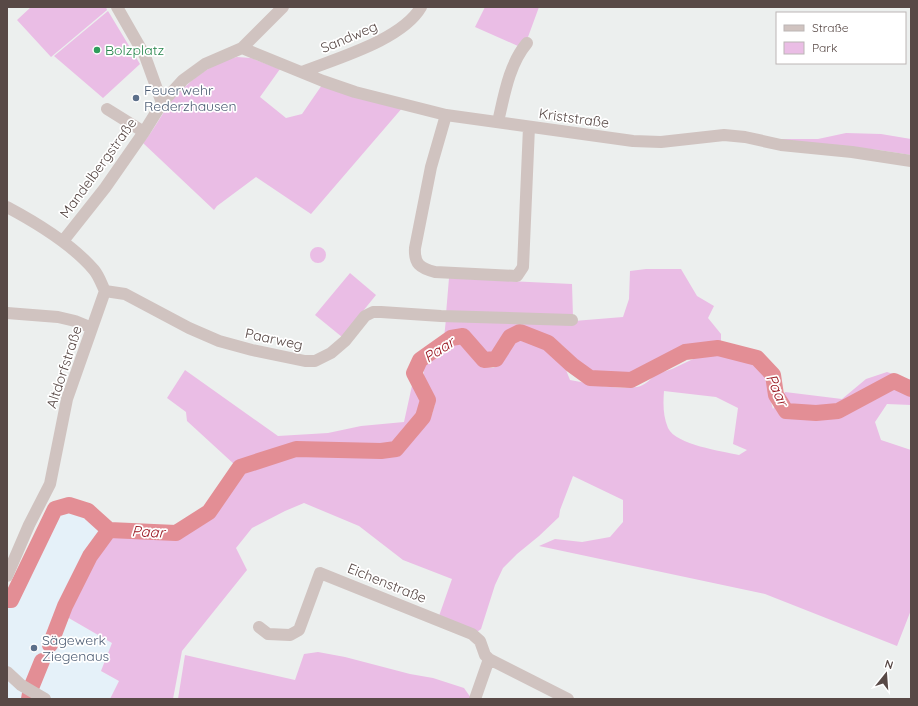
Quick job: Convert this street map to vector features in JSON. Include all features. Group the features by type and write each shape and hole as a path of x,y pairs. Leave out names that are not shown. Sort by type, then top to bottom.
{"street":[{"path":"117,7 145,56 162,103"},
{"name":"Mandelbergstraße","path":"62,241 105,188 144,132 162,103 183,80 205,64 242,48 283,7"},
{"name":"Sandweg","path":"302,72 372,45 400,30 417,14 421,7"},
{"path":"498,122 510,76 522,49 527,43"},
{"name":"Kriststraße","path":"242,48 355,92 446,115 622,140 661,142 724,135 745,136 781,145 852,152 911,161"},
{"path":"107,109 144,132"},
{"path":"446,115 431,167 414,257 424,270 435,272 517,276 523,267 529,127"},
{"path":"8,210 33,221 62,241 94,270 105,292"},
{"name":"Paarweg","path":"105,292 125,294 189,328 219,341 252,350 305,361 315,361 331,353 345,341 365,316 373,312 441,316 572,320"},
{"name":"Altdorfstraße","path":"7,576 29,525 50,484 67,399 105,292"},
{"path":"7,313 58,317 75,321 92,328"},
{"name":"Eichenstraße","path":"259,627 268,634 290,635 299,630 320,573 472,634 480,641 485,655 489,659"},
{"path":"476,699 489,659 568,699"},
{"path":"7,672 21,685 41,696"}],"shaded area":[{"path":"57,512 81,514 101,529 58,612 112,643 101,671 119,681 110,699 7,699 7,599 19,595"}],"green space":[{"path":"31,7 106,7 107,10 51,57 17,20"},
{"path":"485,7 539,7 528,37 518,46 475,27"},
{"name":"Bolzplatz","path":"108,11 140,64 103,98 54,56"},
{"path":"237,57 251,58 280,69 260,97 286,118 302,114 322,85 403,107 311,214 256,177 217,206 214,210 143,143 171,102 184,87 200,74 218,64"},
{"path":"846,133 881,134 911,139 911,155 879,150 772,139 818,139"},
{"path":"318,247 325,252 326,255 321,262 318,263 311,258 310,255 315,248"},
{"path":"646,269 681,269 697,296 714,306 708,318 721,334 721,343 685,349 632,376 593,371 576,364 569,352 562,345 523,330 511,333 493,356 483,354 471,338 467,336 459,335 444,338 446,319 574,321 623,317 629,299 630,271"},
{"path":"350,273 376,295 342,337 315,315"},
{"path":"449,278 572,284 573,317 446,314"},
{"path":"522,337 554,352 564,365 570,380 620,388 640,386 645,384 657,374 707,354 724,353 733,355 748,359 759,365 764,370 769,381 773,409 785,392 842,399 866,379 887,372 911,380 911,405 887,404 875,422 881,440 911,450 911,610 897,646 765,594 539,546 555,539 582,542 610,537 623,522 623,500 573,476 560,510 559,517 503,568 495,585 481,629 477,632 439,616 452,579 403,560 359,526 304,503 252,528 236,548 247,570 182,651 173,699 110,699 119,681 101,671 112,643 67,617 87,572 106,536 158,537 182,535 211,517 242,472 245,463 235,465 187,421 186,412 167,398 185,370 278,436 328,433 361,426 404,422 413,381 421,391 424,398 419,418 428,420 432,414 435,404 424,377 423,367 435,354 460,340 472,352 482,366 493,368 500,365 507,356 513,342","holes":["664,391 716,397 738,408 733,444 747,450 739,455 689,443 680,439 668,428 664,410"]},
{"path":"318,652 433,678 464,688 471,698 178,699 185,655 295,680 304,654"}],"waterway":[{"name":"Paar","path":"50,645 65,606 90,556 109,530 176,533 209,512 240,467 296,449 381,451 396,449 423,417 428,400 414,373 420,360 451,338 463,336 484,360 496,359 510,337 520,332 548,343 572,365 590,378 631,380 685,352 718,348 757,358 773,375 776,395 786,411 816,413 838,411 894,381 911,389"},
{"name":"Paar","path":"7,600 11,600 55,509 69,505 88,511 109,530"},
{"name":"Paar","path":"29,699 31,688 42,661"}],"place":[{"name":"Bolzplatz","path":"97,50"},
{"name":"Feuerwehr Rederzhausen","path":"136,98"},
{"name":"Sägewerk Ziegenaus","path":"34,648"}]}
